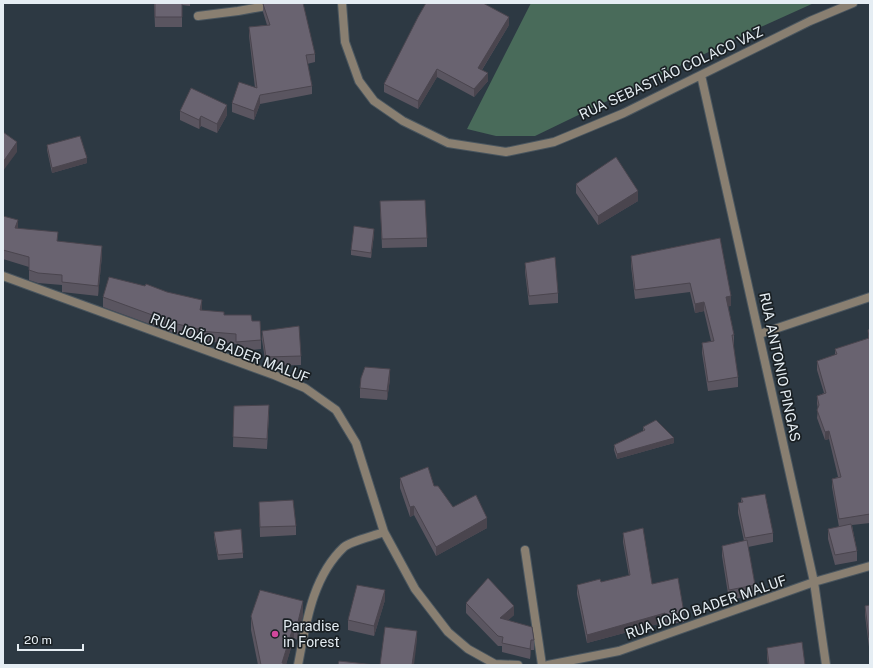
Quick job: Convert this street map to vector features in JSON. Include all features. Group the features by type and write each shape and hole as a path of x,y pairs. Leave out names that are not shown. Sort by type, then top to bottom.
{"street":[{"path":"198,16 238,12 283,3"},
{"name":"RUA SEBASTIÃO COLACO VAZ","path":"342,3 346,42 359,81 374,101 403,122 448,143 506,152 554,142 624,113 810,21 853,3"},
{"name":"RUA ANTONIO PINGAS","path":"701,75 760,334 814,582 826,665"},
{"name":"RUA JOÃO BADER MALUF","path":"3,276 305,388 336,410 356,443 384,532 414,589 448,632 468,649 495,664 518,665"},
{"path":"760,334 870,297"},
{"path":"298,665 307,616 322,575 345,546 384,532"},
{"path":"525,550 542,665"},
{"name":"RUA JOÃO BADER MALUF","path":"548,665 619,651 814,582 870,566"}],"green space":[{"path":"531,3 814,3 752,31 535,136 496,136 467,129"}],"building":[{"path":"155,3 182,3 182,17 155,17"},
{"path":"303,3 315,54 306,55 312,86 260,95 254,111 232,103 239,82 257,88 249,27 270,25 263,4"},
{"path":"426,3 483,3 509,17 478,68 488,73 474,89 437,69 418,101 384,84"},
{"path":"191,88 227,105 217,124 201,116 199,120 180,111"},
{"path":"3,132 17,142 3,162"},
{"path":"80,136 87,158 52,168 47,145"},
{"path":"616,157 638,191 598,216 576,184"},
{"path":"425,200 427,238 382,239 380,201"},
{"path":"3,216 18,220 15,228 58,232 57,241 102,246 98,286 62,282 62,275 38,273 29,270 29,257 3,250"},
{"path":"354,226 374,229 371,253 351,250"},
{"path":"720,238 731,296 726,297 734,335 732,335 738,377 708,382 702,343 714,341 704,302 695,304 690,283 635,290 631,256"},
{"path":"555,257 558,293 529,296 525,263"},
{"path":"109,277 145,286 146,284 167,292 202,300 200,310 224,312 224,315 251,315 252,321 260,321 261,340 236,342 236,334 199,331 199,329 177,324 103,297"},
{"path":"299,326 301,356 266,357 262,331"},
{"path":"870,329 870,514 839,519 832,479 841,477 829,431 825,432 817,410 819,405 817,396 826,393 817,361 837,354 835,349 869,338 868,330"},
{"path":"365,367 390,369 387,391 360,388 361,378"},
{"path":"269,405 267,439 233,437 234,406"},
{"path":"656,420 674,438 617,454 614,445 645,430 643,427"},
{"path":"428,467 434,486 438,486 453,507 476,495 487,518 436,547 414,506 410,507 400,478"},
{"path":"765,494 773,533 745,538 738,503 743,502 741,498"},
{"path":"293,500 296,526 260,527 259,502"},
{"path":"851,524 857,551 835,555 828,529"},
{"path":"643,528 652,584 678,578 684,613 665,616 665,613 587,635 577,585 600,579 601,582 630,575 623,533"},
{"path":"241,529 243,553 218,555 214,532"},
{"path":"747,540 755,585 729,590 722,546"},
{"path":"488,578 514,606 500,618 532,627 534,640 531,640 530,649 502,643 503,637 498,636 466,603"},
{"path":"357,585 385,590 374,626 348,620"},
{"name":"Paradise in Forest","path":"260,590 303,601 297,626 294,624 282,663 290,665 261,665 251,616"},
{"path":"870,605 870,638 869,638 865,606"},
{"path":"385,627 417,631 412,665 380,665"},
{"path":"802,642 805,665 769,665 767,648"},
{"path":"339,661 375,665 338,665"}],"place":[{"name":"Paradise in Forest","path":"275,634"}]}
